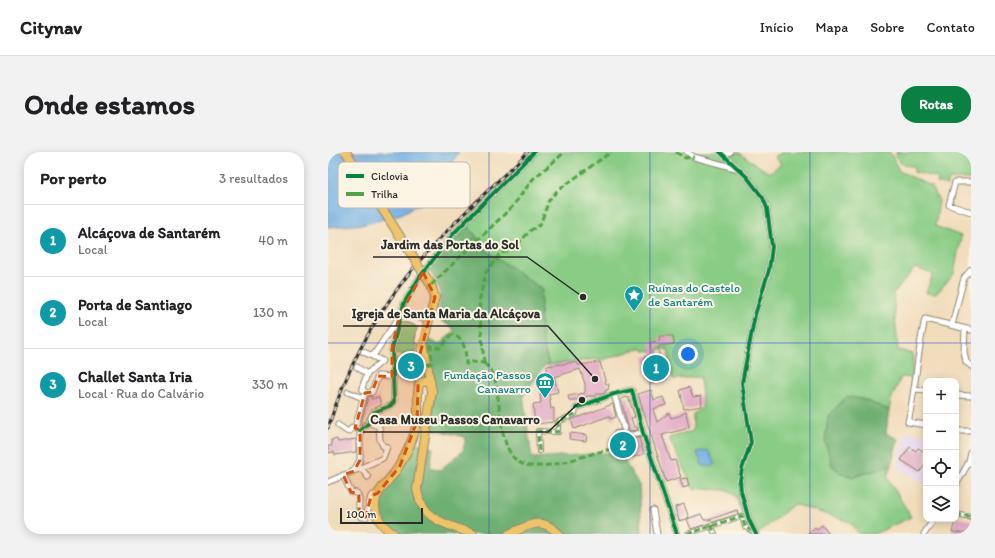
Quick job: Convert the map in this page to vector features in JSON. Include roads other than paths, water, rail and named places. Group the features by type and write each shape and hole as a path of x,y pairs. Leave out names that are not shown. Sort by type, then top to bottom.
{"main road":[{"path":"346,152 353,162"},
{"path":"383,208 425,271 435,297 423,343 432,391 417,489 419,503 423,510 432,518 473,534"},
{"path":"394,534 386,528 375,512 375,504 378,493 400,466 409,445 417,421 418,386 422,381 430,380"},
{"path":"509,534 530,524 541,523 552,527 559,534"}],"street":[{"path":"373,356 399,317 404,304 425,271 454,233 534,152"},
{"path":"687,152 694,157 738,169"},
{"path":"721,153 730,152"},
{"path":"721,153 738,169 764,198 767,208 772,247 769,270 755,315 742,383 752,442 741,474 740,491 749,520 756,534"},
{"path":"971,182 955,182 949,205 971,212"},
{"path":"952,325 964,278 971,270"},
{"path":"399,317 418,321 420,324 418,341 423,343 419,358 418,386"},
{"path":"338,425 348,432 353,427 358,429 369,423 374,412 390,406 394,402 392,389 392,349 399,328 399,317"},
{"path":"923,424 908,422 915,389 920,340 925,319 968,330 965,357 966,362 971,366"},
{"path":"354,471 360,460 358,429 364,396 362,388 367,374 382,361 362,351"},
{"path":"357,367 367,374"},
{"path":"348,392 364,396 372,392 378,376 392,377"},
{"path":"915,389 923,390"},
{"path":"539,451 538,431 558,432 558,422 575,414 576,408 614,394 632,390 643,433 677,534"},
{"path":"614,394 626,436 643,433"},
{"path":"959,395 971,396"},
{"path":"328,482 383,458 387,447 383,446 380,440 379,426 369,423"},
{"path":"959,431 971,431"},
{"path":"959,480 965,471 971,455"},
{"path":"361,468 368,477"},
{"path":"342,475 351,492 357,493 360,515 362,518 366,517 371,496 378,493"},
{"path":"653,510 657,534"},
{"path":"959,515 971,517"},
{"path":"687,534 742,516 746,527 756,534"},
{"path":"924,534 932,522"},
{"path":"711,525 715,534"}],"water":[{"path":"328,152 459,152 452,162 338,162 338,208 412,208 401,214 366,224 328,227"},
{"path":"708,450 715,464 711,467 702,465 697,452"}],"railway":[{"path":"328,428 351,368 371,329 394,293 435,243 528,152"}],"place":[{"name":"Jardim das Portas do Sol","path":"583,297"},
{"name":"Ruínas do Castelo de Santarém","path":"634,312"},
{"name":"Challet Santa Iria","path":"411,366"},
{"name":"Alcáçova de Santarém","path":"656,368"},
{"name":"Igreja de Santa Maria da Alcáçova","path":"595,379"},
{"name":"Fundação Passos Canavarro","path":"545,399"},
{"name":"Casa Museu Passos Canavarro","path":"582,400"},
{"name":"Porta de Santiago","path":"623,445"}]}
